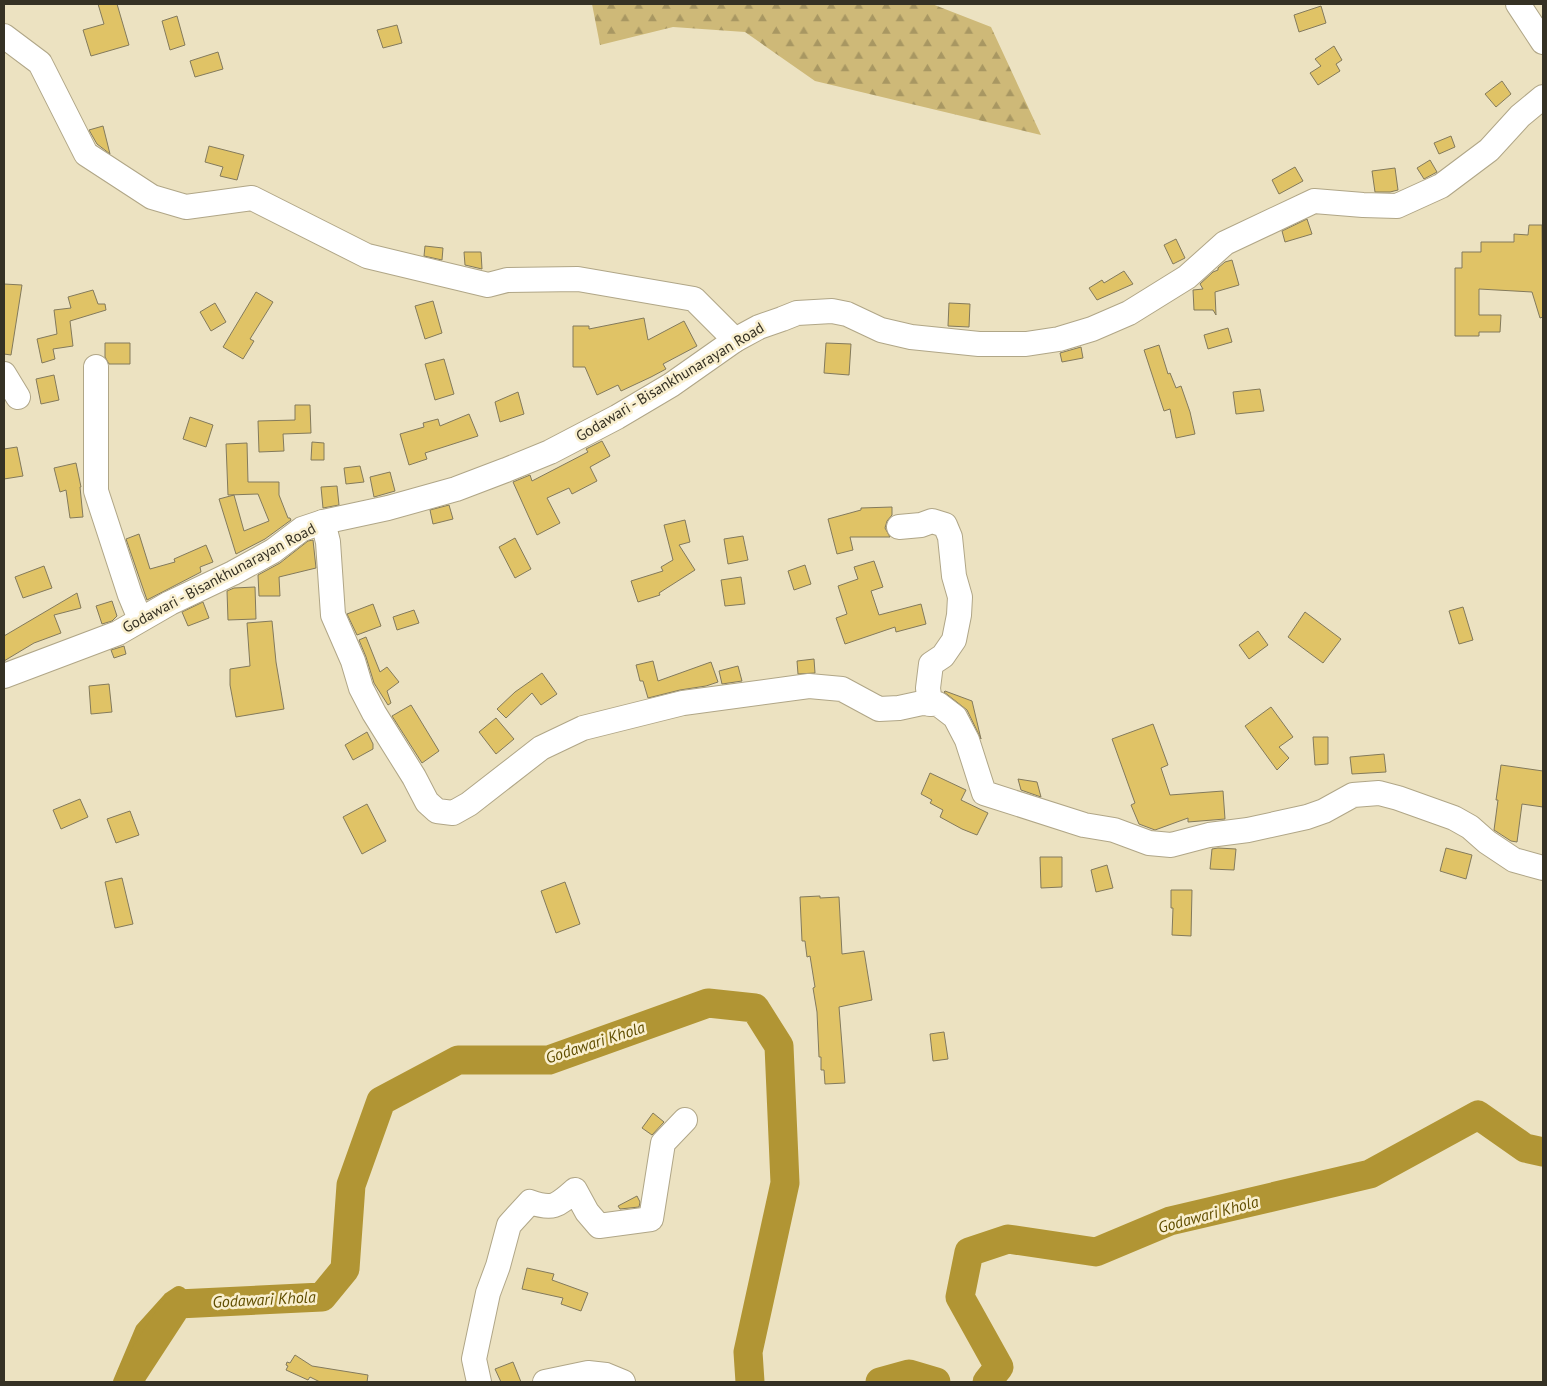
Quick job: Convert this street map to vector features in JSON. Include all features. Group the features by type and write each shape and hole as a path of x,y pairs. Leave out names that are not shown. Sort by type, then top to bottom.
{"street":[{"path":"1518,4 1543,42"},
{"path":"4,36 40,64 86,154 152,198 186,207 252,198 367,256 488,285 507,280 578,279 694,299 735,340"},
{"name":"Godawari - Bisankhunarayan Road","path":"4,676 111,636 170,603 233,573 273,551 302,529 322,522 388,508 456,489 550,452 625,412 671,384 735,340 759,328 797,314 832,311 847,314 881,330 911,337 979,344 1026,344 1059,339 1084,332 1129,313 1187,277 1225,243 1314,201 1363,206 1397,206 1441,186 1489,150 1520,116 1543,97"},
{"path":"96,366 96,491 130,595 140,619"},
{"path":"4,374 18,397"},
{"path":"899,527 921,525 932,521 945,525 950,537 954,576 960,597 959,616 954,640 944,656 931,664 928,688 930,704"},
{"path":"322,522 328,542 333,615 353,661 360,688 410,770 427,802 437,811 453,813 469,804 541,748 583,728 683,703 809,686 842,689 879,709 899,708 922,703 938,704 955,717 967,740 984,793 1084,825 1114,830 1149,843 1171,844 1209,835 1248,830 1307,817 1324,811 1354,795 1379,793 1454,818 1470,826 1488,842 1514,860 1543,868"},
{"path":"479,1382 474,1358 488,1293 498,1266 509,1225 530,1202 545,1207 562,1202 575,1190 586,1212 599,1226 651,1220 662,1144 685,1120"},
{"path":"545,1382 588,1373 606,1375 622,1382"}],"green space":[{"path":"592,4 932,4 991,27 1041,135 815,81 745,32 673,27 600,45"}],"building":[{"path":"98,4 117,4 129,45 91,56 83,30 104,24"},
{"path":"1321,6 1326,23 1299,32 1294,15"},
{"path":"177,16 185,45 170,50 162,21"},
{"path":"397,25 402,43 383,48 377,30"},
{"path":"1334,46 1342,60 1336,64 1340,71 1318,85 1310,73 1321,66 1315,59"},
{"path":"218,52 223,69 195,77 190,61"},
{"path":"1502,81 1511,94 1496,107 1485,94"},
{"path":"103,126 110,154 97,144 89,130"},
{"path":"1451,136 1455,147 1439,154 1434,143"},
{"path":"209,146 244,155 237,180 220,176 223,167 205,162"},
{"path":"1430,160 1437,172 1424,179 1417,168"},
{"path":"1295,167 1303,181 1279,194 1272,180"},
{"path":"1395,168 1398,190 1375,192 1372,171"},
{"path":"1307,219 1312,234 1285,242 1282,231"},
{"path":"1529,225 1542,225 1543,317 1540,318 1532,292 1479,289 1479,315 1501,315 1500,332 1479,332 1479,336 1455,336 1455,268 1462,268 1462,252 1481,252 1481,242 1514,242 1514,234 1528,235"},
{"path":"1176,239 1185,258 1173,264 1164,245"},
{"path":"425,246 443,248 442,260 424,256"},
{"path":"464,252 481,252 482,269 465,265"},
{"path":"1232,260 1239,285 1215,292 1216,315 1213,310 1194,310 1193,290 1203,289 1200,284 1225,262"},
{"path":"1124,271 1133,284 1097,300 1089,288 1102,280 1104,283"},
{"path":"4,284 22,285 11,355 4,354"},
{"path":"93,290 98,304 105,304 106,310 70,321 73,346 53,349 55,359 42,363 37,339 57,334 54,310 71,308 68,297"},
{"path":"256,292 273,302 250,339 254,341 243,359 223,347"},
{"path":"433,301 442,333 425,339 415,306"},
{"path":"215,303 226,322 211,331 200,312"},
{"path":"949,303 970,304 969,327 948,326"},
{"path":"644,318 648,340 684,321 697,346 663,364 666,369 651,377 621,391 618,385 597,395 585,367 573,367 573,326 589,326 589,329"},
{"path":"1228,328 1232,342 1208,349 1204,335"},
{"path":"105,343 130,343 130,364 109,364 105,357"},
{"path":"826,343 851,344 849,375 824,373"},
{"path":"1159,345 1168,374 1170,373 1176,388 1181,386 1195,434 1176,438 1170,409 1164,411 1144,350"},
{"path":"1081,347 1083,358 1062,362 1060,353"},
{"path":"444,359 454,394 435,400 425,364"},
{"path":"54,375 59,400 41,404 36,379"},
{"path":"1260,389 1264,411 1236,414 1233,392"},
{"path":"518,392 524,414 500,422 495,402"},
{"path":"295,405 310,405 311,433 283,434 284,451 259,452 258,421 295,420"},
{"path":"469,414 478,436 425,453 427,459 409,465 400,434 424,427 423,423 438,419 440,426"},
{"path":"190,417 213,425 206,447 183,439"},
{"path":"602,441 610,456 590,467 597,481 572,494 569,488 547,498 560,523 537,535 513,482 530,475 532,481 588,452 586,449"},
{"path":"312,442 324,443 324,460 311,460"},
{"path":"247,443 248,482 279,482 279,495 288,518 291,520 265,539 236,554 219,499 234,495 244,531 269,521 258,494 228,495 226,444"},
{"path":"17,447 23,476 4,479 4,449"},
{"path":"76,463 81,487 83,517 70,518 66,490 60,492 54,468"},
{"path":"360,466 364,482 346,484 344,468"},
{"path":"390,472 395,491 374,497 370,477"},
{"path":"337,486 339,505 323,508 321,487"},
{"path":"449,505 453,519 433,524 430,510"},
{"path":"892,507 892,515 887,521 885,528 890,537 850,537 853,550 837,554 828,519 861,510 861,508"},
{"path":"685,520 690,542 679,545 695,570 659,593 660,595 638,602 631,581 663,571 661,567 673,560 664,525"},
{"path":"139,534 150,569 175,562 174,559 206,545 213,562 200,567 201,572 147,600 126,539"},
{"path":"743,536 748,560 728,564 724,539"},
{"path":"515,538 531,569 515,578 499,547"},
{"path":"313,540 316,568 279,577 280,596 259,596 258,575 280,563 308,541"},
{"path":"874,561 883,587 871,591 879,615 921,604 926,624 896,632 895,627 845,644 836,618 847,614 838,586 858,579 854,567"},
{"path":"805,565 811,584 794,590 788,571"},
{"path":"44,566 52,588 23,598 15,577"},
{"path":"741,577 745,604 725,606 721,580"},
{"path":"255,587 256,619 228,620 227,591 234,588"},
{"path":"77,593 81,608 54,615 61,633 34,643 4,661 4,636"},
{"path":"112,601 117,616 112,621 102,624 96,606"},
{"path":"203,602 209,618 188,626 182,612"},
{"path":"373,604 381,626 357,635 347,614"},
{"path":"1463,607 1473,640 1459,644 1449,611"},
{"path":"414,610 419,623 397,630 393,617"},
{"path":"1305,612 1341,639 1323,663 1288,637"},
{"path":"272,621 276,662 284,709 236,717 230,685 230,669 250,666 247,623"},
{"path":"1258,631 1268,645 1249,659 1239,645"},
{"path":"366,637 380,672 387,667 399,682 387,691 391,703 388,705 374,683 359,640"},
{"path":"124,646 126,654 114,658 111,650"},
{"path":"814,659 815,673 798,674 797,661"},
{"path":"653,661 658,681 711,662 718,682 648,698 643,681 640,681 636,665"},
{"path":"738,666 742,681 722,684 719,671"},
{"path":"542,673 557,694 541,705 532,693 506,718 497,709 515,692"},
{"path":"109,684 112,712 91,714 89,686"},
{"path":"945,691 972,701 981,739 967,710"},
{"path":"411,705 439,751 422,763 392,716"},
{"path":"1271,707 1293,737 1279,747 1289,758 1277,770 1245,726"},
{"path":"496,718 514,739 496,754 479,732"},
{"path":"1153,724 1168,765 1161,768 1170,795 1223,791 1225,819 1188,822 1188,818 1155,830 1139,824 1131,805 1135,803 1112,739"},
{"path":"367,732 373,744 373,749 353,760 345,745"},
{"path":"1313,737 1328,737 1328,764 1315,765"},
{"path":"1384,754 1386,772 1352,774 1350,757"},
{"path":"1501,765 1543,771 1543,807 1522,804 1517,842 1511,841 1494,830"},
{"path":"930,773 966,790 961,800 988,813 977,835 940,817 943,810 930,803 932,800 921,794"},
{"path":"1018,779 1037,782 1041,797 1021,790"},
{"path":"80,799 88,817 61,829 53,810"},
{"path":"367,804 386,841 362,854 343,817"},
{"path":"130,811 139,835 116,843 107,819"},
{"path":"1446,848 1472,855 1466,879 1440,871"},
{"path":"1212,849 1236,849 1234,870 1210,869"},
{"path":"1040,857 1062,857 1062,887 1041,888"},
{"path":"1107,865 1113,888 1096,892 1091,870"},
{"path":"122,878 133,924 115,928 105,882"},
{"path":"565,882 580,924 556,933 541,891"},
{"path":"1171,890 1192,890 1191,936 1172,935 1173,908 1171,908"},
{"path":"820,896 820,898 839,897 842,954 864,951 872,1000 839,1007 845,1083 825,1084 824,1070 821,1070 821,1057 819,1057 817,1012 813,988 815,987 810,956 807,957 805,941 802,941 800,897"},
{"path":"944,1032 948,1059 933,1061 930,1034"},
{"path":"653,1113 664,1122 652,1135 642,1128"},
{"path":"637,1196 640,1202 639,1207 620,1209 618,1206"},
{"path":"527,1268 554,1274 552,1280 588,1293 581,1311 561,1304 563,1298 522,1289"},
{"path":"295,1355 312,1366 368,1375 367,1382 320,1382 310,1377 308,1380 286,1370 287,1362 290,1363"},
{"path":"513,1362 521,1382 501,1382 495,1369"}],"waterway":[{"name":"Godawari Khola","path":"131,1382 131,1376 178,1304 322,1297 345,1269 351,1185 381,1101 458,1060 549,1060 708,1003 755,1008 779,1046 785,1183 748,1352 750,1382"},
{"name":"Godawari Khola","path":"987,1382 999,1367 960,1297 969,1252 1008,1239 1096,1252 1170,1221 1370,1174 1478,1115 1525,1148 1543,1152"},
{"path":"121,1382 143,1330 170,1300 179,1294"},
{"name":"Godawari Khola","path":"880,1382 909,1374 936,1382"}]}
